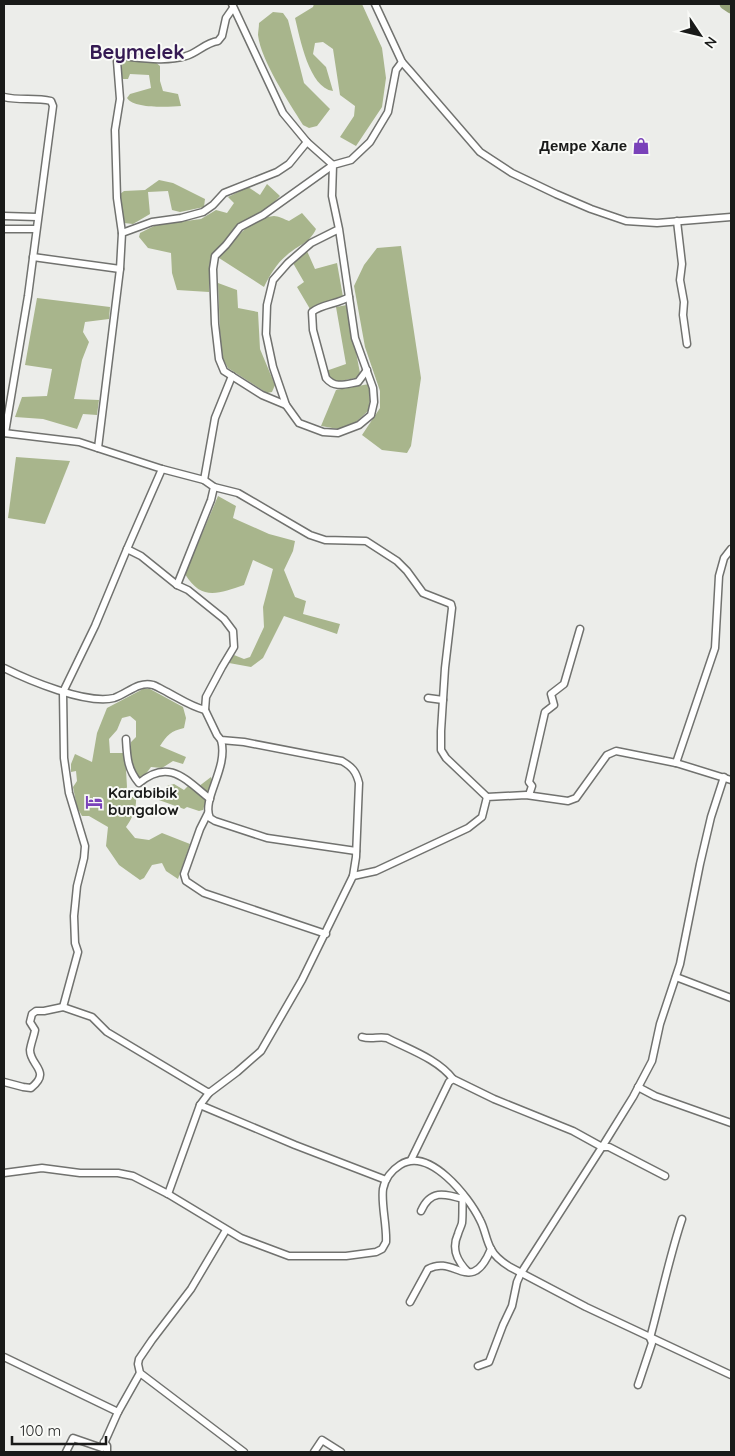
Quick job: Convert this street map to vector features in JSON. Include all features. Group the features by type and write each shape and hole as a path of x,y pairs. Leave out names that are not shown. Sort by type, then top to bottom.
{"street":[{"path":"375,4 402,62 480,152 512,173 588,208 626,221 657,223 731,217"},
{"path":"233,6 283,113 307,142 333,165"},
{"path":"98,448 120,269 122,233 117,198 116,172 115,130 120,99 117,61 122,56 148,58 187,56 209,42 218,41 222,36 226,18 233,6"},
{"path":"286,405 262,395 224,371 219,359 215,324 213,269 215,256 240,227 263,215 333,165 351,160 370,142 388,112 396,70 402,62"},
{"path":"4,97 29,100 40,98 51,101 53,106 23,327 4,433 79,442 162,469 204,480 214,487 238,493 310,535 325,540 366,541 397,561 423,593 451,604 441,750 446,758 487,797 529,795 568,801 576,798 607,755 616,751 676,763 728,778 711,817 676,977 660,1024 652,1061 602,1147 521,1273 512,1306 489,1362 478,1366"},
{"path":"122,233 152,222 181,218 203,212 213,205 224,193 276,172 288,164 307,142"},
{"path":"333,165 332,196 339,229 355,338 373,388 374,402 371,415 359,425 338,433 323,432 299,423 286,405 273,367 266,334 267,306 273,280 288,263 311,243 339,229"},
{"path":"4,216 37,218"},
{"path":"677,221 682,264 680,280 684,302 683,315 687,344"},
{"path":"4,228 36,229"},
{"path":"33,257 120,269"},
{"path":"349,297 341,302 317,308 312,312 313,330 326,378 330,383 337,386 358,382 367,370"},
{"path":"204,480 215,418 232,376"},
{"path":"63,1007 78,952 75,943 74,916 77,886 85,846 69,793 64,758 63,692 95,626 162,469"},
{"path":"177,585 214,487"},
{"path":"127,549 141,556 177,585 188,590 224,618 233,631 234,647 206,697 205,710 221,740 224,756 210,799 208,813 200,829 184,874 186,881 204,893 326,934"},
{"path":"676,763 716,648 719,576 724,558 731,549"},
{"path":"529,795 532,786 529,782 545,712 554,705 551,694 564,684 580,629"},
{"path":"4,668 34,682 63,692 103,700 114,698 137,686 154,685 196,708 205,710"},
{"path":"428,698 443,700"},
{"path":"126,739 128,765 132,775 139,783 152,773 161,770 173,772 210,799"},
{"path":"168,1194 200,1105 209,1093 261,1051 326,934 353,876 356,851 359,783 357,773 351,766 342,761 320,756 244,742 221,740"},
{"path":"353,876 376,871 468,828 482,817 487,797"},
{"path":"208,813 216,821 267,838 356,851"},
{"path":"676,977 731,998"},
{"path":"4,1082 31,1088 36,1084 40,1075 40,1069 30,1050 35,1030 30,1022 32,1014 36,1010 44,1011 63,1007 92,1017 107,1032 209,1093"},
{"path":"362,1037 370,1040 382,1037 387,1038 428,1059 443,1069 452,1079 494,1099 573,1131 602,1147 609,1147 665,1176"},
{"path":"411,1160 452,1079"},
{"path":"638,1087 655,1096 731,1123"},
{"path":"200,1105 295,1145 386,1180"},
{"path":"4,1173 42,1168 80,1173 118,1173 133,1176 168,1194 241,1238 289,1256 346,1256 376,1252 382,1249 386,1242 383,1189 386,1180 393,1170 411,1160 428,1163 442,1172 468,1201 481,1221 491,1249 498,1259 521,1273 650,1338 731,1375"},
{"path":"421,1210 426,1201 432,1196 463,1197"},
{"path":"463,1197 462,1226 457,1234 454,1251 468,1272"},
{"path":"638,1385 652,1343 650,1338 663,1290 670,1254 682,1219"},
{"path":"226,1230 191,1289 152,1340 139,1359 138,1364 140,1373 244,1452"},
{"path":"410,1302 422,1278 432,1267 439,1266 477,1272 483,1267 491,1249"},
{"path":"4,1356 118,1412"},
{"path":"66,1452 73,1438 102,1448 118,1412 140,1373"},
{"path":"314,1452 322,1440 341,1452"},
{"path":"104,1442 108,1452"}],"green space":[{"path":"314,4 362,4 382,48 386,78 382,107 356,146 340,137 354,116 355,106 340,95 333,49 323,42 315,43 313,54 326,67 333,91 325,88 318,81 312,72 303,49 295,18 313,7"},
{"path":"273,12 283,13 288,20 304,83 330,109 317,126 309,128 303,125 276,81 264,57 258,35 259,23"},
{"path":"126,58 154,61 160,66 160,81 163,91 178,94 181,106 144,106 131,102 127,98 130,94 151,88 149,75 130,74 128,79 122,78 122,60"},
{"path":"159,180 173,183 205,199 204,207 180,212 172,210 168,191 148,192 150,214 133,224 124,223 120,194 124,191 145,190"},
{"path":"267,184 280,196 267,210 240,223 210,259 209,292 177,290 172,273 171,253 148,248 139,237 140,233 156,225 201,219 216,210 227,213 234,203 228,197 248,187 260,195"},
{"path":"302,213 316,229 307,241 280,262 264,287 219,258 242,231 257,221 274,216 289,221"},
{"path":"401,246 421,378 411,446 407,453 382,450 362,435 380,408 380,391 365,347 354,286 364,265 377,248"},
{"path":"307,251 315,269 337,263 343,297 310,309 297,287 304,282 293,263"},
{"path":"218,283 237,290 238,308 258,312 260,349 275,385 272,392 267,393 228,368 221,355"},
{"path":"37,298 110,307 109,319 85,322 83,332 89,342 82,360 74,399 99,400 97,415 83,414 77,429 43,419 15,417 22,397 47,396 52,369 25,365"},
{"path":"347,305 360,373 356,378 335,382 331,380 326,371 346,364 336,307"},
{"path":"369,384 370,401 368,411 356,422 338,429 321,426 336,390"},
{"path":"16,457 70,461 45,524 8,518"},
{"path":"218,496 236,506 233,518 269,534 295,541 293,551 284,570 295,597 306,601 303,614 340,624 337,634 284,616 263,658 251,667 229,663 234,655 244,659 250,657 264,627 263,607 273,569 253,560 244,585 227,591 205,592 191,583 185,574"},
{"path":"143,689 150,689 183,707 186,718 184,728 170,734 160,746 186,757 183,764 173,761 162,768 151,767 140,778 136,775 131,767 130,757 131,742 136,737 136,721 130,716 122,718 117,730 109,739 110,753 125,753 127,787 123,797 136,797 134,813 126,827 135,838 149,840 162,833 190,844 178,879 166,871 162,863 152,865 144,878 140,880 119,865 106,846 108,827 89,816 82,816 77,807 73,787 77,781 76,771 71,772 71,764 75,754 92,762 97,733 107,708"},
{"path":"211,777 212,780 203,810 199,811 187,807 184,809 156,799 167,786 174,784 184,790 188,786 194,790"}],"waterway":[{"path":"725,4 731,8"}],"place":[{"name":"Демре Хале","path":"641,146"},
{"name":"Karabibik bungalow","path":"94,802"}],"district":[{"name":"Beymelek","path":"137,52"}]}
